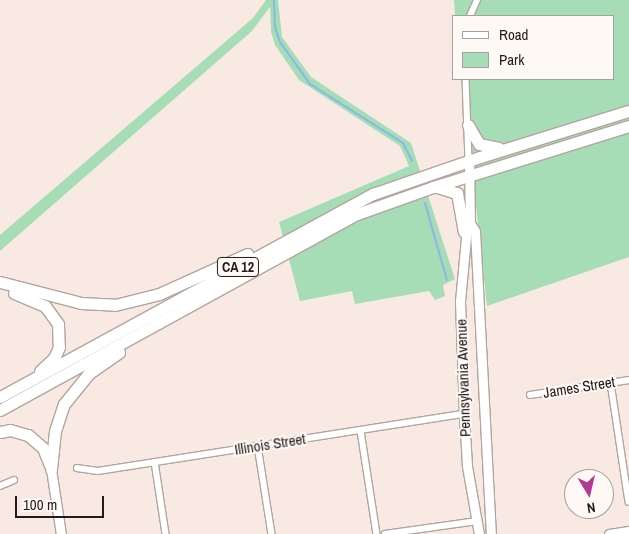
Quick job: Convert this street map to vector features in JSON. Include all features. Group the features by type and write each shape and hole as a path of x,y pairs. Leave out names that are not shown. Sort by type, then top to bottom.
{"highway":[{"name":"CA 12","path":"0,397 284,241 374,194 469,160 629,111"},
{"path":"468,125 484,148 508,148"},
{"name":"CA 12","path":"0,410 219,288 357,214 470,175 629,126"},
{"path":"433,187 457,194 467,227"},
{"path":"0,282 81,304 130,303 284,241"},
{"path":"0,288 45,306 54,315 60,336 54,358 14,390"},
{"path":"51,469 59,416 70,394 88,374 200,304 219,288"},
{"path":"0,432 20,432 33,438 43,448 51,469"}],"main road":[{"name":"Pennsylvania Avenue","path":"469,160 467,227 460,301 468,466 479,534"},
{"name":"Pennsylvania Avenue","path":"467,227 476,232 491,534"},
{"path":"51,469 61,534"},
{"path":"609,534 629,531"}],"street":[{"path":"470,15 477,0"},
{"name":"Pennsylvania Avenue","path":"466,80 469,160"},
{"name":"James Street","path":"530,395 629,380"},
{"path":"611,382 629,502"},
{"name":"Illinois Street","path":"77,468 98,471 464,414"},
{"path":"360,431 377,534"},
{"path":"258,446 272,534"},
{"path":"622,457 629,456"},
{"path":"155,462 166,534"},
{"path":"0,486 14,480"},
{"path":"385,534 477,521"}],"green space":[{"path":"266,0 278,0 282,37 311,77 411,143 455,279 443,285 445,296 435,300 429,291 355,304 352,291 300,301 279,222 409,166 400,146 299,80 275,45 271,32 270,7 252,31 0,251 0,235 253,18"},
{"path":"454,0 629,0 629,257 487,306 462,80 614,80 614,15 455,15"}],"waterway":[{"path":"274,0 275,27 280,42 310,84 403,143 412,161"},
{"path":"425,203 447,280"}]}
